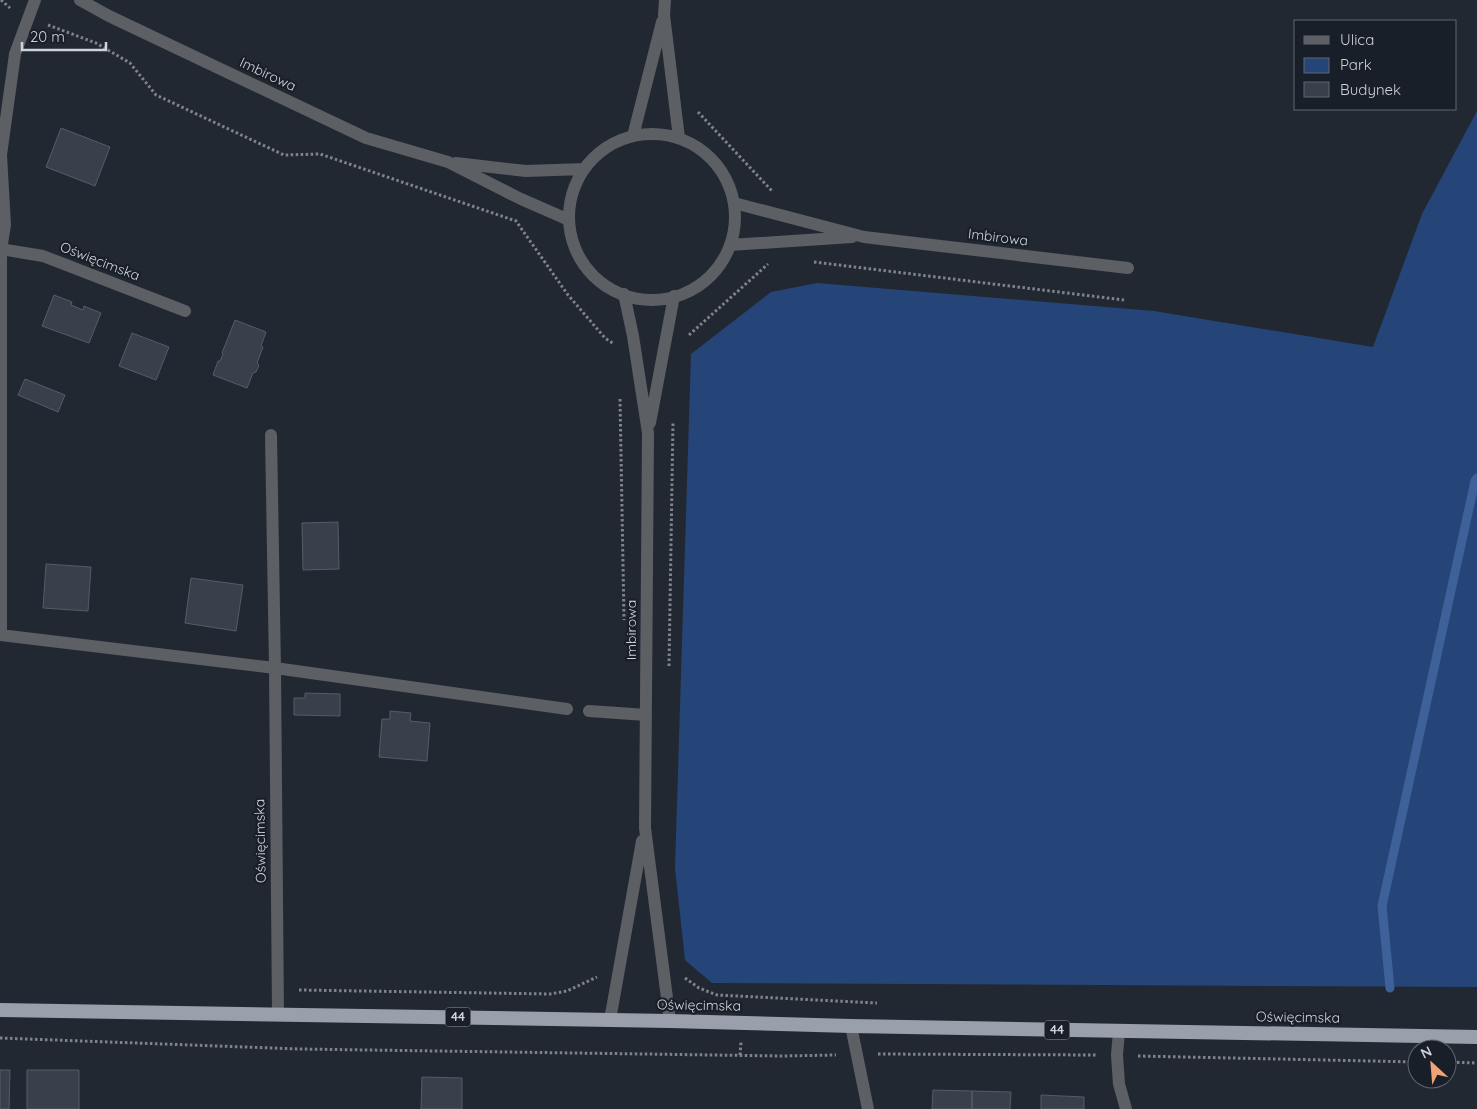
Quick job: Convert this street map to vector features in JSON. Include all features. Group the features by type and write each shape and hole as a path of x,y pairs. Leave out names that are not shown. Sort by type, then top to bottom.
{"highway":[{"name":"Oświęcimska","path":"0,1010 1477,1037"}],"street":[{"path":"34,0 15,54 1,155 5,225 1,250 0,635 274,668 567,709"},
{"name":"Imbirowa","path":"80,0 109,16 366,138 448,162 526,171 584,169"},
{"path":"633,136 664,15 665,0"},
{"path":"664,15 679,138"},
{"path":"644,134 679,138 695,146 709,157 721,170 729,186 734,203 735,221 730,245 714,272 701,284 684,293 666,299 648,300 614,291 599,281 587,269 577,254 571,237 569,220 570,202 575,185 584,169 610,145 644,134"},
{"name":"Imbirowa","path":"448,162 521,199 569,220"},
{"name":"Imbirowa","path":"734,203 864,236 1128,268"},
{"name":"Imbirowa","path":"730,245 864,236"},
{"name":"Oświęcimska","path":"1,250 43,256 185,311"},
{"name":"Imbirowa","path":"624,294 633,336 648,433 645,828 670,1021"},
{"name":"Imbirowa","path":"648,433 674,296"},
{"name":"Oświęcimska","path":"271,435 278,1014"},
{"path":"589,711 646,716"},
{"name":"Imbirowa","path":"610,1020 645,828"},
{"path":"851,1026 868,1109"},
{"path":"1118,1031 1119,1084 1126,1109"}],"path":[{"path":"1,0 14,11 96,43 130,63 156,95 284,154 320,154 516,221 568,295 605,338 619,348"},
{"path":"692,106 774,193"},
{"path":"807,261 1124,300"},
{"path":"683,340 771,262"},
{"path":"620,398 624,625"},
{"path":"669,676 673,417"},
{"path":"681,973 699,988 716,995 741,997"},
{"path":"278,990 550,994 567,991 599,976"},
{"path":"0,1038 299,1049 782,1056 856,1054 1117,1055 1407,1062"},
{"path":"1457,1062 1477,1063"}],"green space":[{"path":"1477,111 1477,987 712,983 685,960 675,868 691,354 771,292 817,283 1154,311 1373,347 1422,214"}],"building":[{"path":"61,128 110,147 95,186 46,167"},
{"path":"54,295 72,302 71,305 83,310 84,306 101,313 89,343 42,326"},
{"path":"235,320 266,332 257,363 259,365 256,372 253,373 247,388 213,375"},
{"path":"132,333 169,347 156,380 119,366"},
{"path":"25,379 65,395 58,412 18,395"},
{"path":"338,522 339,569 303,570 302,523"},
{"path":"46,564 91,567 88,611 43,608"},
{"path":"191,578 243,585 236,631 185,623"},
{"path":"305,693 340,694 340,716 294,715 294,698 305,698"},
{"path":"390,711 411,713 410,721 430,723 427,761 379,757 382,719 390,719"},
{"path":"0,1070 10,1070 9,1109 0,1109"},
{"path":"27,1070 79,1070 79,1109 27,1109"},
{"path":"422,1077 462,1078 462,1109 421,1109"},
{"path":"933,1090 972,1091 972,1109 932,1109"},
{"path":"972,1091 1011,1092 1010,1109 972,1109"},
{"path":"1041,1095 1084,1097 1084,1109 1041,1109"}],"waterway":[{"path":"1390,988 1382,906 1477,478"}]}
